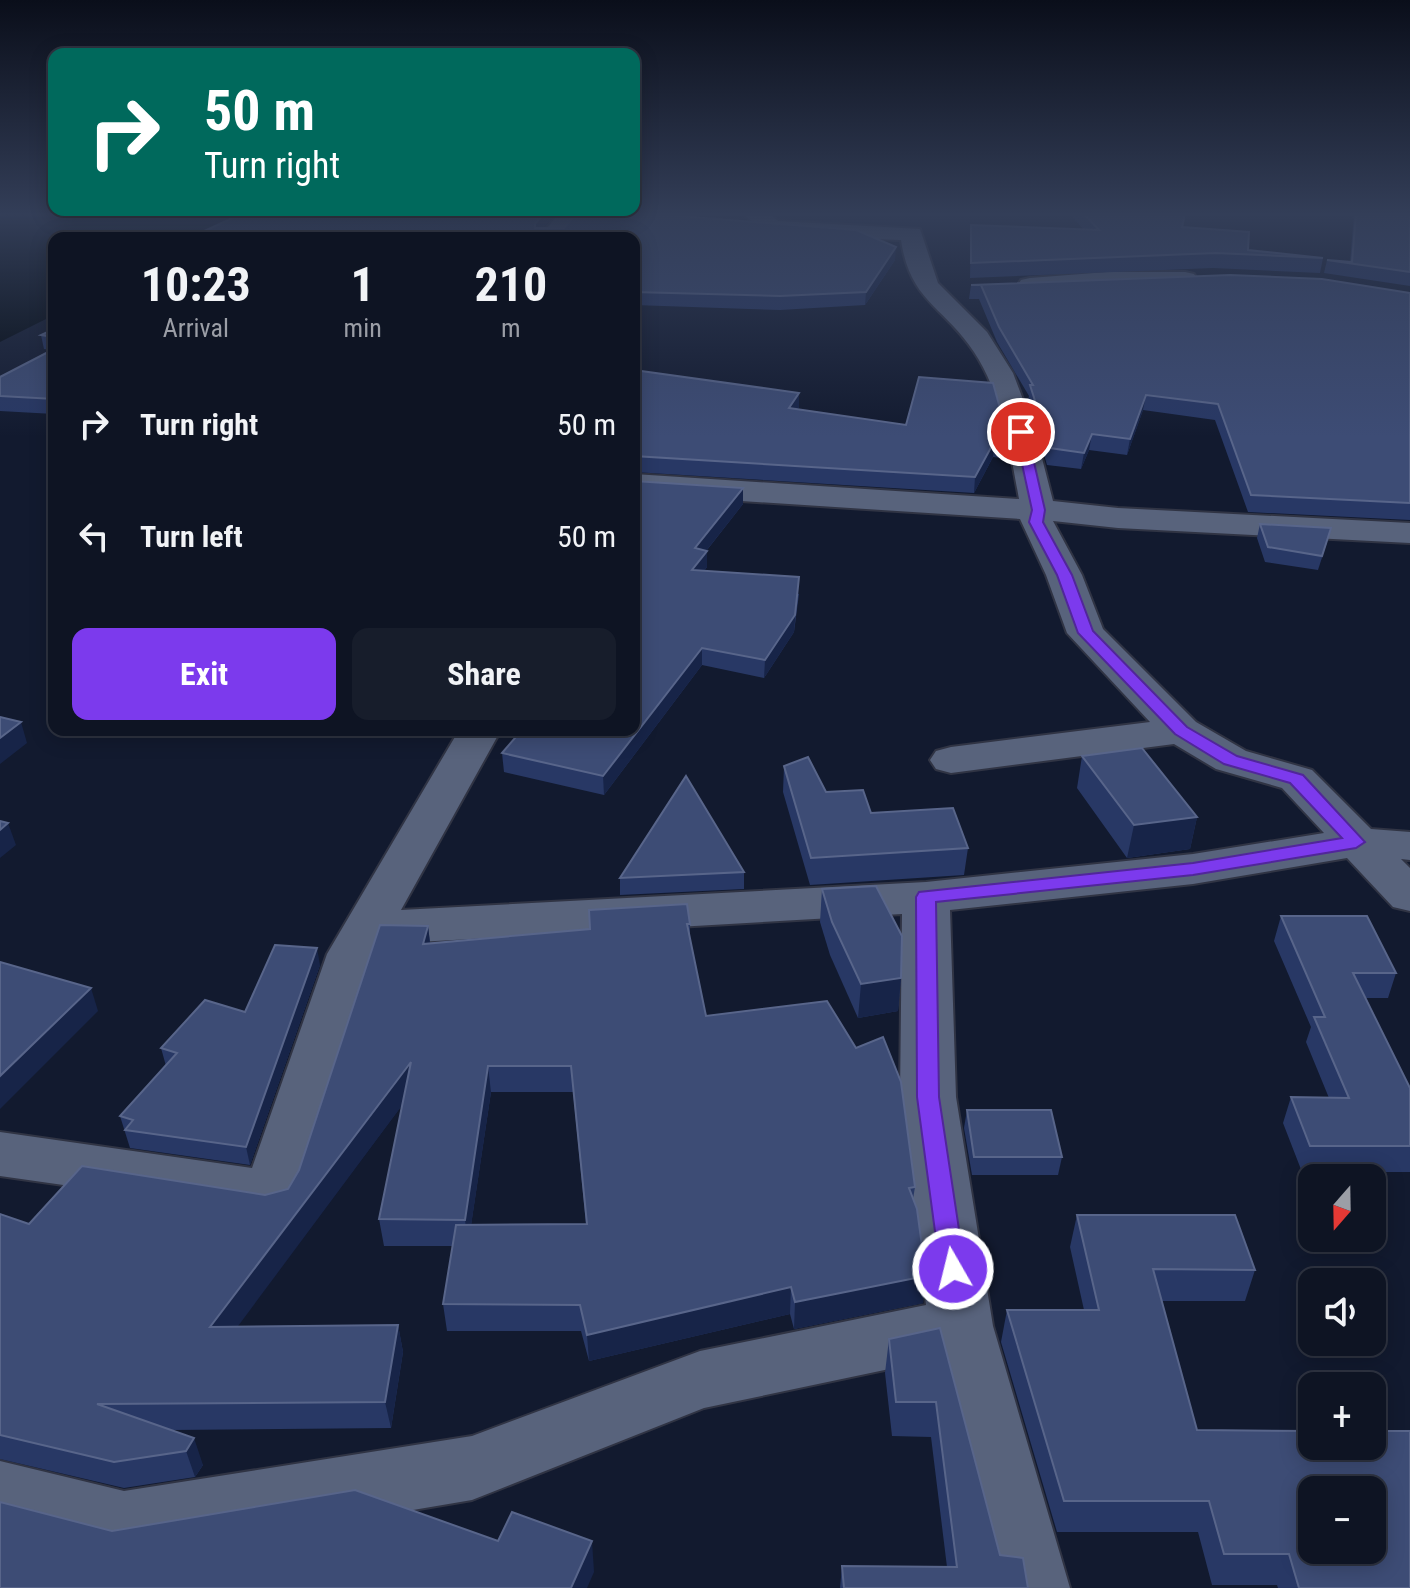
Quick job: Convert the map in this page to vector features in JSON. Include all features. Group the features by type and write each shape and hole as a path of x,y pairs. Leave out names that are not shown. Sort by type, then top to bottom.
{"street":[{"path":"942,288 991,357 1021,432 1038,510 1036,522 1064,575 1086,633 1181,731 1231,760 1297,779 1410,896"},
{"path":"640,484 1118,518 1410,533"},
{"path":"951,760 1181,731"},
{"path":"0,1154 176,1178 272,1195 352,954 477,736"},
{"path":"366,929 926,897 1193,869 1356,842 1410,846"},
{"path":"926,897 928,1097 961,1326 1033,1588"},
{"path":"0,1494 124,1525 472,1468 700,1380 961,1326"}],"shaded area":[{"path":"0,288 48,288 48,318 0,342"}],"building":[{"path":"640,288 869,288 866,292 780,296 640,292"},
{"path":"982,288 1379,288 1410,293 1410,503 1251,495 1218,404 1146,395 1130,439 1092,434 1084,453 1050,448 1030,385 1033,385 999,327"},
{"path":"48,352 48,399 0,396 0,377"},
{"path":"640,371 799,393 789,408 906,425 919,377 993,383 1010,444 994,442 975,477 640,456"},
{"path":"640,481 743,488 695,548 707,551 692,570 799,577 795,615 765,660 702,648 640,728"},
{"path":"1260,524 1331,528 1322,556 1268,547"},
{"path":"0,717 21,722 0,738"},
{"path":"517,736 634,736 603,776 502,753"},
{"path":"1142,748 1197,817 1134,825 1082,756"},
{"path":"808,757 826,792 863,790 871,813 953,808 968,848 811,858 784,766"},
{"path":"686,776 744,872 620,878"},
{"path":"876,886 902,936 901,978 861,984 832,922 822,889"},
{"path":"687,904 690,924 687,924 706,1016 827,1001 856,1048 883,1037 901,1082 915,1187 909,1188 917,1209 926,1276 795,1302 791,1287 587,1335 580,1305 443,1304 456,1225 587,1224 571,1066 488,1066 465,1220 379,1219 411,1062 210,1327 398,1325 385,1402 97,1404 194,1438 186,1451 114,1462 0,1435 0,1214 29,1224 82,1166 265,1195 288,1189 299,1170 380,925 428,926 423,944 590,929 589,910"},
{"path":"1281,916 1367,916 1396,973 1353,973 1410,1088 1410,1146 1310,1146 1291,1097 1349,1098 1314,1017 1325,1017"},
{"path":"275,945 317,948 246,1147 125,1130 133,1120 120,1116 177,1053 161,1048 205,1000 245,1012"},
{"path":"0,962 91,988 0,1076"},
{"path":"967,1110 1051,1110 1062,1157 974,1157"},
{"path":"1077,1215 1235,1215 1255,1270 1153,1269 1197,1430 1298,1431 1298,1460 1386,1460 1386,1431 1410,1431 1410,1588 1299,1588 1289,1554 1224,1554 1209,1501 1064,1501 1007,1310 1099,1310"},
{"path":"940,1328 1000,1555 1023,1558 1028,1588 844,1588 842,1566 957,1567 936,1402 896,1402 889,1339"},
{"path":"355,1490 498,1541 512,1512 592,1541 571,1588 0,1588 0,1502 112,1531"}],"route":[{"path":"953,1269 928,1097 926,897 1193,869 1356,842 1297,779 1231,760 1181,731 1086,633 1064,575 1036,522 1038,510 1021,432"}]}
